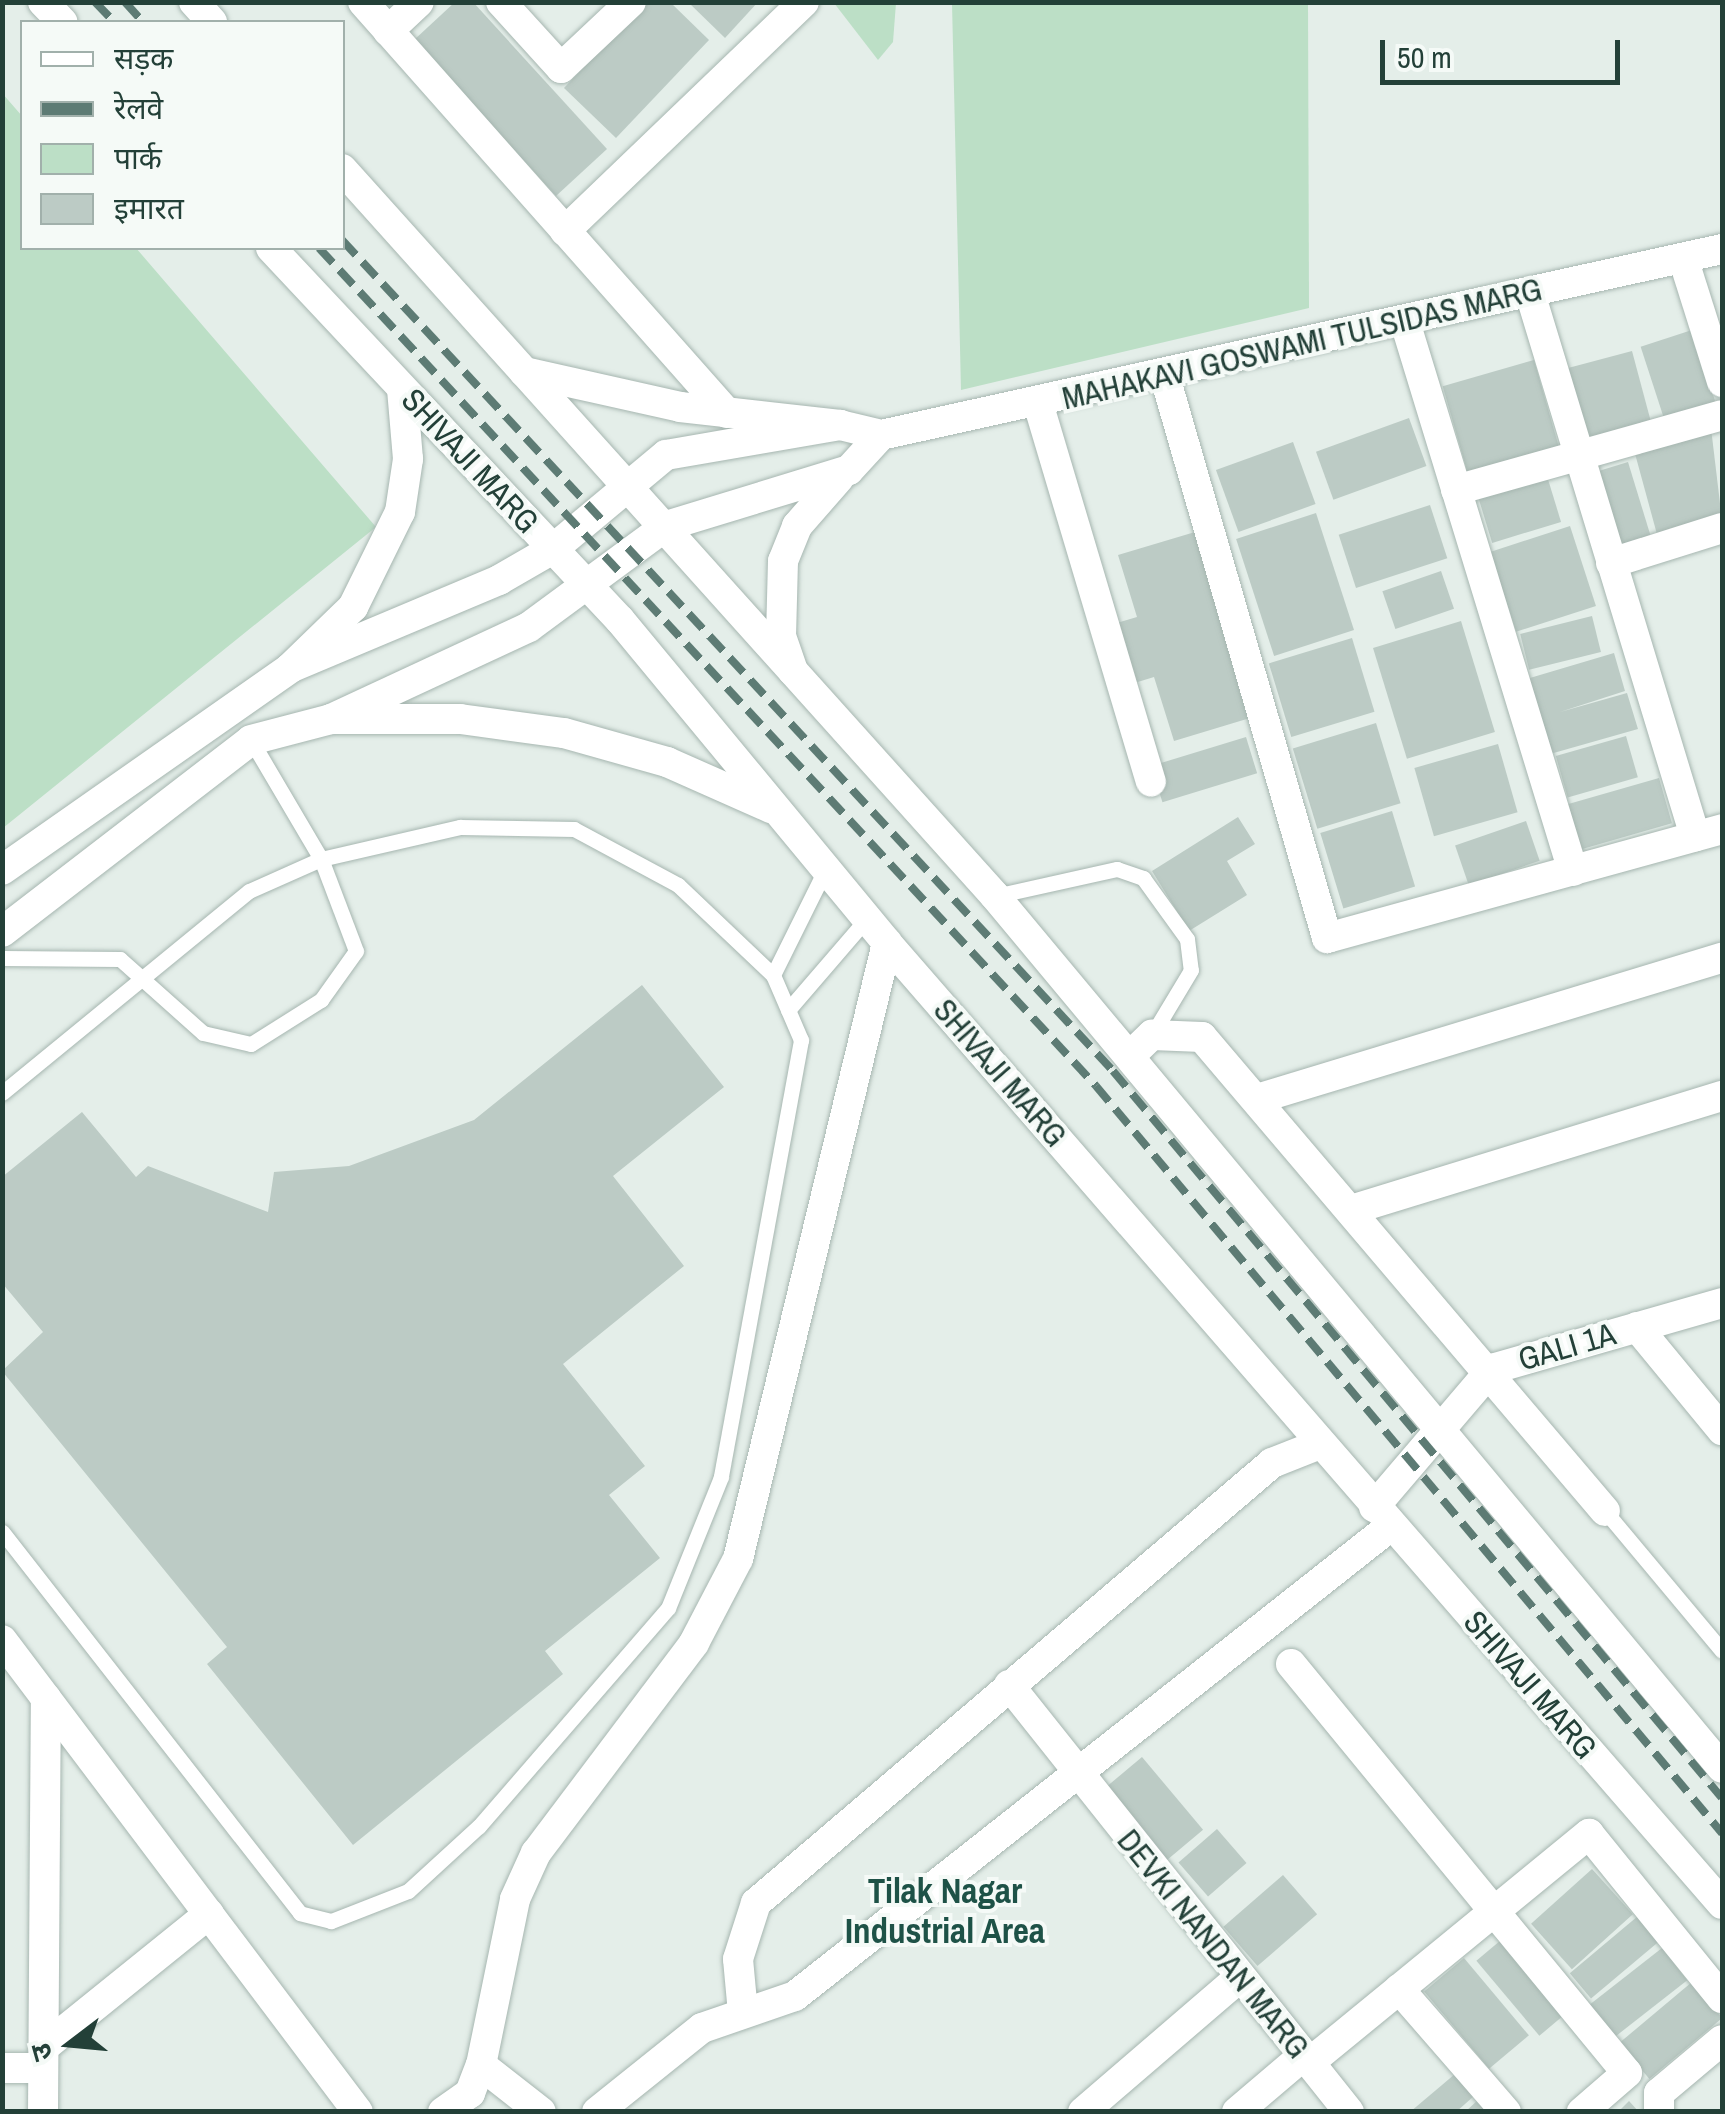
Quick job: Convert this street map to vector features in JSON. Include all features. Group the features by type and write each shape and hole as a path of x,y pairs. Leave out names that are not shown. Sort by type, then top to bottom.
{"street":[{"path":"363,2 727,413"},
{"path":"388,31 419,2"},
{"path":"501,2 562,68 631,2"},
{"path":"565,230 804,2"},
{"path":"345,171 995,896 1142,1044 1435,1430 1722,1768"},
{"name":"MAHAKAVI GOSWAMI TULSIDAS MARG","path":"290,668 553,549 622,482 666,455 840,425 881,435 1165,377 1722,248"},
{"name":"SHIVAJI MARG","path":"273,250 553,549 1320,1444 1722,1904"},
{"path":"1683,258 1722,382"},
{"path":"1165,377 1321,931 1347,939 1709,833 1611,562 1530,293"},
{"path":"1406,322 1573,870"},
{"path":"524,372 727,413 840,425"},
{"path":"2,870 290,668 352,608 382,562 408,459 402,389"},
{"path":"1038,403 1150,782"},
{"path":"1456,490 1722,415"},
{"path":"794,673 781,637 783,561 820,494 881,435"},
{"path":"2,932 251,740 331,718 529,626 666,526 849,470"},
{"path":"1611,562 1722,528"},
{"path":"331,718 460,719 564,733 667,762 778,812"},
{"path":"456,2109 481,2065 523,1879 694,1643 738,1559 888,942"},
{"path":"1260,1098 1722,958"},
{"path":"1142,1044 1202,1037 1260,1098 1492,1368 1605,1511"},
{"path":"1354,1209 1722,1096"},
{"name":"GALI 1A","path":"597,2112 702,2028 795,1996 1078,1776 1383,1516 1435,1430 1492,1368 1722,1302"},
{"path":"1636,1327 1722,1430"},
{"path":"744,2013 738,1959 756,1903 1272,1463 1320,1444"},
{"path":"2,1640 358,2112"},
{"path":"1291,1664 1627,2072 1582,2112"},
{"name":"DEVKI NANDAN MARG","path":"1009,1685 1349,2112"},
{"path":"43,2112 46,1698"},
{"path":"1237,2112 1399,1989 1589,1834 1722,1998"},
{"path":"2,2068 44,2057 208,1914"},
{"path":"1083,2112 1240,1976"},
{"path":"1399,1989 1506,2112"},
{"path":"1659,2112 1659,2093 1722,2040"},
{"path":"481,2065 541,2112"}],"lane":[{"path":"2,958 120,958 203,1033 251,1044 273,1037 321,1000 356,951 321,859 251,740"},
{"path":"2,1093 144,976 211,914 321,859 460,827 574,829 678,885 773,975 802,1040 721,1477 698,1544 668,1608 479,1826 408,1891 331,1921 300,1913 2,1532"},
{"path":"773,975 826,868"},
{"path":"995,896 1116,869 1143,878 1187,940 1191,970 1142,1044"},
{"path":"788,1010 867,918"},
{"path":"1605,1511 1722,1651"}],"green space":[{"path":"834,3 896,3 893,42 878,60"},
{"path":"952,3 1308,3 1309,308 961,390"},
{"path":"2,93 20,114 20,250 138,250 376,527 3,828"}],"building":[{"path":"455,2 473,2 607,149 556,196 414,40"},
{"path":"645,2 670,2 709,40 616,138 564,88"},
{"path":"688,2 758,2 725,38"},
{"path":"1692,330 1718,409 1666,426 1641,347"},
{"path":"1632,351 1654,432 1586,450 1564,369"},
{"path":"1534,360 1560,449 1468,476 1443,386"},
{"path":"1409,418 1426,466 1333,500 1316,452"},
{"path":"1711,428 1722,520 1658,538 1634,450"},
{"path":"1293,442 1316,504 1239,532 1216,470"},
{"path":"1628,462 1651,537 1612,549 1589,474"},
{"path":"1547,476 1561,522 1492,543 1478,497"},
{"path":"1430,505 1447,558 1356,588 1339,535"},
{"path":"1316,513 1354,630 1274,656 1236,539"},
{"path":"1570,526 1596,606 1516,632 1490,552"},
{"path":"1195,532 1250,718 1174,741 1154,677 1128,685 1110,625 1137,617 1118,555"},
{"path":"1441,571 1454,609 1395,629 1382,591"},
{"path":"1592,616 1601,652 1529,670 1520,634"},
{"path":"1461,621 1495,732 1407,759 1373,648"},
{"path":"1352,638 1375,712 1291,737 1269,663"},
{"path":"1614,653 1625,691 1560,712 1627,693 1638,729 1543,756 1523,680"},
{"path":"1376,723 1401,803 1317,829 1293,748"},
{"path":"1626,736 1638,777 1568,797 1556,756"},
{"path":"1246,737 1257,773 1162,802 1151,766"},
{"path":"1498,744 1518,812 1434,836 1414,768"},
{"path":"1659,778 1672,823 1570,852 1557,807"},
{"path":"1392,811 1415,887 1343,908 1320,833"},
{"path":"1238,817 1255,844 1227,861 1247,895 1189,931 1152,871"},
{"path":"1526,821 1540,861 1469,885 1455,845"},
{"path":"642,985 724,1087 613,1176 684,1266 563,1364 645,1466 609,1495 660,1558 545,1651 563,1674 353,1845 207,1664 227,1647 2,1371 43,1332 2,1283 2,1177 82,1112 136,1177 148,1166 268,1212 274,1172 349,1166 474,1120"},
{"path":"1142,1757 1203,1830 1166,1861 1104,1788"},
{"path":"1217,1829 1247,1863 1208,1896 1179,1862"},
{"path":"1592,1869 1633,1914 1572,1969 1531,1924"},
{"path":"1283,1875 1317,1914 1257,1966 1223,1927"},
{"path":"1638,1916 1659,1941 1591,1998 1570,1973"},
{"path":"1507,1935 1570,2010 1539,2036 1476,1961"},
{"path":"1662,1948 1687,1980 1615,2037 1590,2005"},
{"path":"1464,1958 1529,2035 1489,2069 1424,1991"},
{"path":"1692,1982 1722,2018 1649,2079 1619,2043"},
{"path":"1455,2074 1474,2096 1456,2112 1410,2112"},
{"path":"1479,2099 1489,2112 1465,2112"},
{"path":"1629,2101 1639,2112 1618,2112"}],"railway":[{"path":"95,2 112,20"},
{"path":"125,2 141,20"},
{"path":"345,243 1113,1071 1722,1798"},
{"path":"321,250 1096,1086 1722,1833"}],"district":[{"name":"Tilak Nagar Industrial Area","path":"945,1911"}]}
